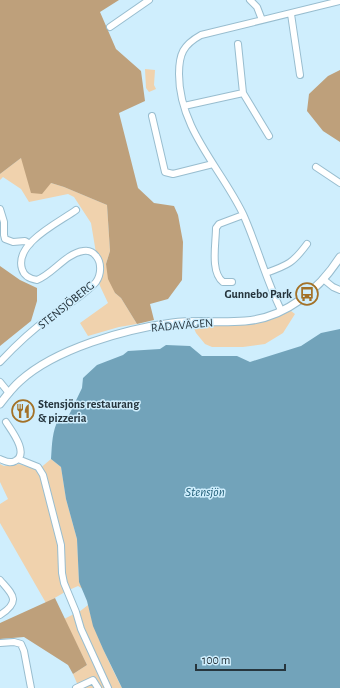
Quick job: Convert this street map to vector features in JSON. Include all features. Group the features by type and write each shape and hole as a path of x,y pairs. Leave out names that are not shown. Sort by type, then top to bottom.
{"street":[{"path":"110,27 149,0"},
{"path":"250,0 257,7 262,20"},
{"path":"281,310 243,215 227,184 194,132 180,91 179,67 183,50 188,44 201,35 340,1"},
{"path":"290,14 300,75"},
{"path":"238,44 243,93 268,136"},
{"path":"184,106 243,93"},
{"path":"152,116 165,172 173,174 213,164"},
{"path":"316,167 340,183"},
{"path":"0,209 4,222 4,235 6,239 13,242 25,241 30,244"},
{"name":"STENSJÖBERG","path":"0,362 48,318 89,289 97,281 99,276 99,259 95,254 87,251 82,251 73,256 36,280 29,278 24,272 21,262 24,252 30,244 47,229 76,210"},
{"path":"232,282 223,282 217,275 215,266 216,228 222,222 243,215"},
{"path":"266,274 287,265 297,258 307,244"},
{"name":"RÅDAVÄGEN","path":"0,404 20,380 68,351 87,343 153,326 186,322 245,321 267,317 302,298 323,279 340,257"},
{"path":"323,279 340,290"},
{"path":"0,382 9,393"},
{"path":"0,459 10,463 14,462 18,459 21,450 6,422"},
{"path":"18,459 38,467 43,475 61,545 62,573 64,583 76,612 81,629 108,688"},
{"path":"0,580 9,589 13,595 13,599 9,608 0,615"},
{"path":"0,643 14,642 21,644 24,651 31,688"},
{"path":"76,688 93,680 98,688"}],"shaded area":[{"path":"0,0 119,0 100,12 116,49 141,71 145,101 119,113 138,188 154,203 174,206 178,215 183,242 182,280 168,299 150,304 154,320 137,324 121,298 115,293 108,279 106,264 110,251 107,205 51,183 42,194 31,193 21,158 0,174"},
{"path":"145,69 155,70 154,85 156,89 149,92 146,88"},
{"path":"340,70 340,142 323,131 307,111 309,94 328,76"},
{"path":"21,158 51,183 107,205 110,251 106,264 115,293 121,298 137,324 119,327 88,336 80,323 108,303 97,276 99,271 91,223 74,197 68,194 29,202 21,189 3,177 0,180 0,174"},
{"path":"0,266 20,280 37,288 37,301 31,321 0,346"},
{"path":"291,311 295,314 283,333 265,344 243,347 212,347 205,344 196,333 193,326 238,325 263,322"},
{"path":"51,459 61,467 66,499 77,539 79,582 83,589 78,586 69,590 79,612 88,605 98,637 122,688 79,688 73,674 87,665 64,619 74,614 65,592 46,603 0,523 0,504 8,499 0,482 0,464 4,466 19,464 38,470"},
{"path":"55,598 87,665 73,674 68,665 24,637 0,639 0,623"}],"water":[{"name":"Stensjön","path":"340,329 340,688 122,688 93,626 87,601 79,582 77,539 66,499 61,467 51,459 55,428 59,418 69,415 82,388 83,378 97,365 123,355 128,351 160,349 166,345 190,346 202,356 237,356 250,362 301,346 321,333"}],"place":[{"name":"Gunnebo Park","path":"307,294"},
{"name":"Stensjöns restaurang & pizzeria","path":"23,411"}]}
